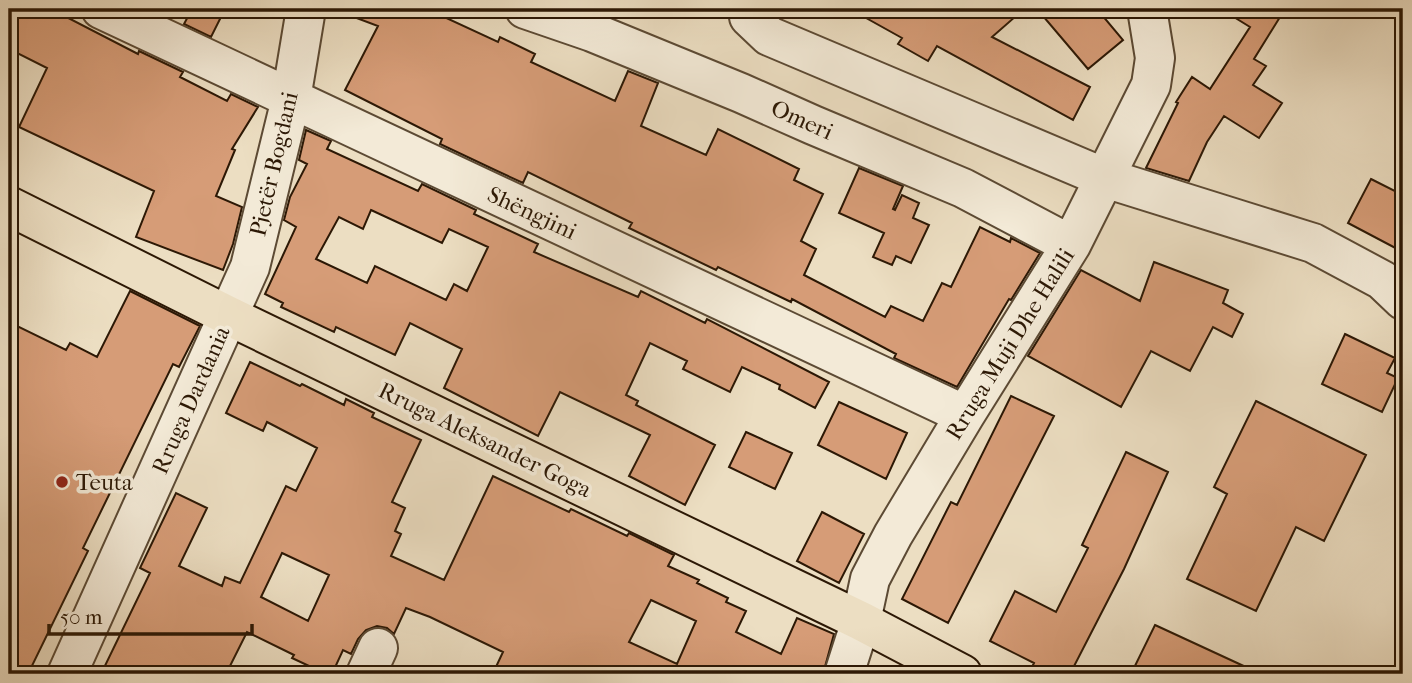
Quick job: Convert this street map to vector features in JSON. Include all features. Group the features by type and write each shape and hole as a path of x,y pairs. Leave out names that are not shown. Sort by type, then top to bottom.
{"main road":[{"name":"Rruga Aleksander Goga","path":"9,206 229,316 861,621 961,674"}],"street":[{"name":"Shëngjini","path":"101,9 965,415"},
{"name":"Pjetër Bogdani","path":"229,316 250,267 290,99 306,9"},
{"name":"Omeri","path":"525,9 741,93 962,188 1072,245"},
{"path":"748,9 749,17 769,36 1105,178 1313,243 1381,280 1403,300"},
{"name":"Rruga Muji Dhe Halili","path":"844,674 861,621 870,579 893,534 1072,245 1151,85 1155,58 1147,9"},
{"name":"Rruga Dardania","path":"66,674 229,316"}],"building":[{"path":"9,9 51,9 138,54 139,51 183,72 180,77 227,101 231,94 258,107 232,149 235,150 216,196 242,207 223,270 136,237 154,191 19,127 47,68 9,49"},
{"path":"192,9 225,9 211,37 184,24"},
{"path":"338,9 427,9 498,42 500,37 535,54 531,62 615,101 628,71 658,83 641,126 706,155 718,129 799,169 794,180 823,194 801,241 816,249 804,275 885,317 891,306 923,321 942,283 951,287 980,227 1010,242 1011,238 1040,253 1011,300 1009,299 957,387 894,358 896,354 792,299 791,302 718,267 716,270 629,228 632,223 528,172 523,183 495,170 440,144 442,139 345,90 378,26"},
{"path":"850,9 1024,9 992,37 1090,87 1073,120 937,46 928,61 898,44 902,38"},
{"path":"1037,9 1097,9 1123,40 1088,69"},
{"path":"1221,9 1285,9 1254,59 1266,66 1253,85 1282,103 1259,138 1224,116 1207,142 1189,181 1146,168 1178,103 1176,102 1192,77 1210,89 1250,27"},
{"path":"306,130 331,141 327,149 418,191 422,184 476,210 474,214 538,244 534,252 638,297 641,291 705,323 707,319 829,382 815,408 779,389 780,385 742,367 730,392 683,369 687,361 650,343 626,395 638,401 636,405 715,445 685,505 629,476 650,435 560,392 538,436 444,388 462,349 410,323 395,355 336,327 334,332 281,307 283,303 265,294 296,227 284,220 290,197 307,164 299,160","holes":["371,210 442,243 449,229 488,247 467,291 454,284 446,300 375,266 367,283 316,259 339,217 363,229"]},
{"path":"859,168 903,186 893,209 895,210 902,195 919,203 913,218 929,225 911,263 896,256 892,265 873,257 884,233 839,213"},
{"path":"1371,179 1403,195 1403,252 1348,223"},
{"path":"1154,262 1228,290 1223,303 1243,314 1232,337 1213,327 1190,371 1151,351 1121,407 1028,356 1081,270 1140,301"},
{"name":"Teuta","path":"130,291 200,326 179,367 173,364 83,548 88,551 28,674 9,674 9,322 66,350 70,343 97,357"},
{"path":"1345,334 1395,358 1387,373 1398,378 1382,412 1322,384"},
{"path":"250,362 344,405 346,399 374,413 372,417 421,440 392,502 405,508 395,531 401,534 391,556 444,580 493,476 569,512 571,509 674,555 668,566 699,580 697,583 728,598 726,602 746,611 736,632 781,654 797,618 834,634 823,674 508,674 495,669 503,652 406,608 394,634 387,628 377,626 366,630 351,654 343,650 332,674 326,674 292,658 294,655 247,632 226,674 101,674 150,573 140,568 176,493 207,508 179,566 222,586 225,577 240,583 286,486 296,491 317,448 267,422 263,431 226,413","holes":["282,553 329,575 308,621 261,597","651,600 696,621 677,664 629,642"]},
{"path":"1011,396 1054,416 948,623 902,599 951,502 957,505"},
{"path":"1256,401 1366,455 1324,541 1296,527 1256,611 1187,579 1227,494 1214,487"},
{"path":"839,402 907,433 886,479 818,445"},
{"path":"746,432 792,453 775,489 729,467"},
{"path":"1126,452 1168,472 1124,569 1070,674 1042,674 1031,669 1034,663 990,641 1015,591 1056,612 1088,548 1082,545"},
{"path":"822,512 864,534 839,583 797,561"},
{"path":"1155,625 1261,674 1131,674"}],"place":[{"name":"Teuta","path":"62,482"}]}
